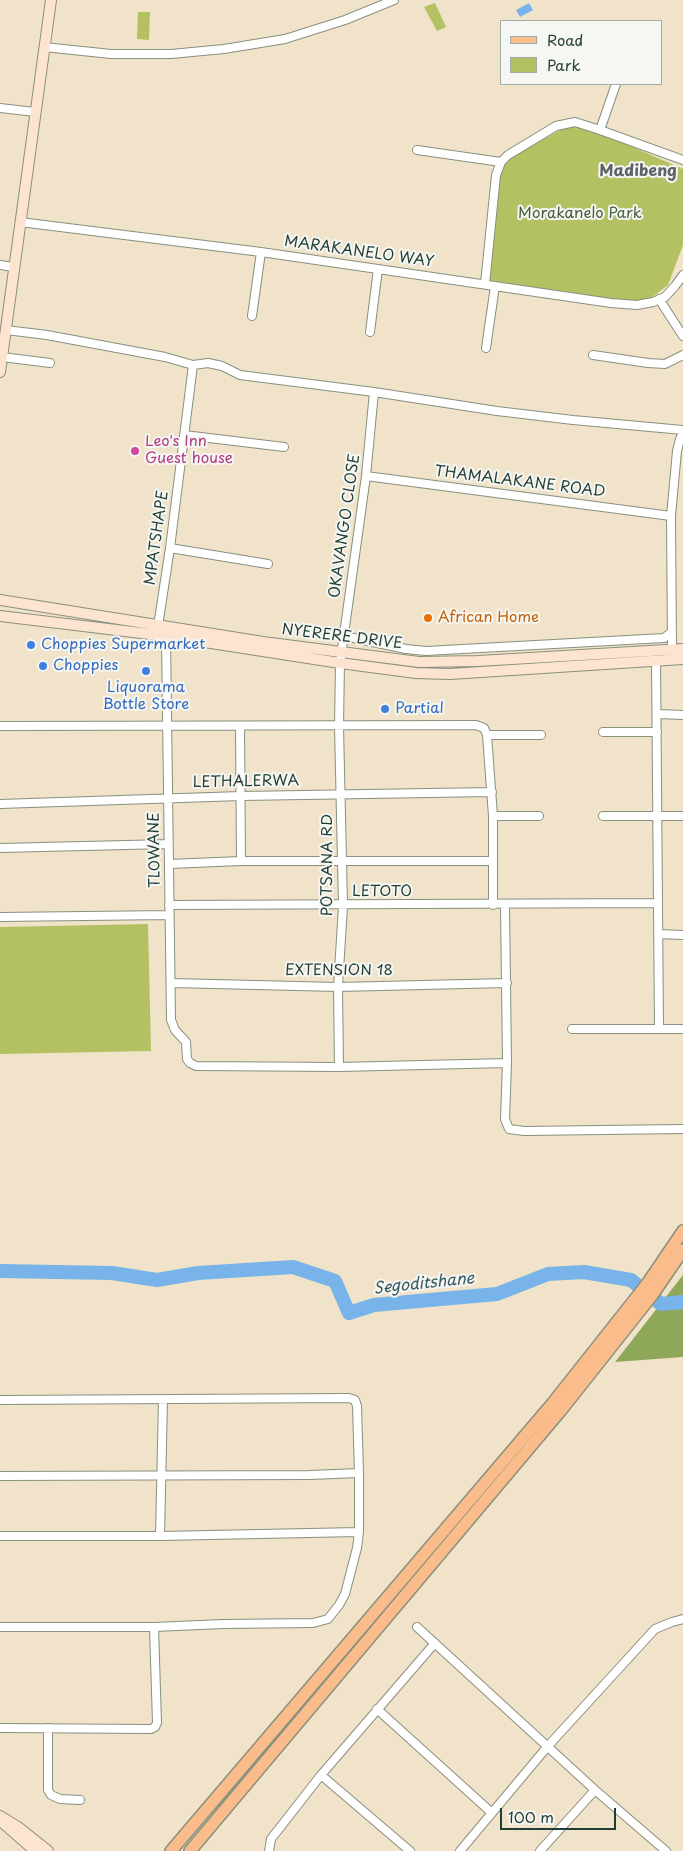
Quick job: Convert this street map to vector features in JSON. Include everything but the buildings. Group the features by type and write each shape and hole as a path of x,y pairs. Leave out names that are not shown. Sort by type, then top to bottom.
{"main road":[{"path":"0,372 51,0"},
{"name":"NYERERE DRIVE","path":"0,600 158,626 419,662 683,649"},
{"name":"NYERERE DRIVE","path":"0,616 166,636 407,672 450,674 683,659"},
{"path":"650,1289 683,1231"},
{"path":"171,1851 546,1411 607,1343 683,1250"},
{"path":"190,1851 562,1409 607,1343"},
{"path":"0,1818 34,1851"},
{"path":"0,1818 13,1823 48,1851"}],"street":[{"path":"44,47 111,54 171,54 224,49 285,39 345,20 394,0"},
{"path":"600,130 616,85"},
{"path":"0,108 35,112"},
{"path":"484,284 496,175 501,162 508,155 556,126 575,122 683,160"},
{"path":"418,150 501,162"},
{"name":"MARAKANELO WAY","path":"20,222 261,252 611,303 636,305 665,297 683,275"},
{"path":"252,316 261,252"},
{"path":"0,266 14,268"},
{"path":"370,332 378,269"},
{"path":"486,348 495,286"},
{"path":"659,299 683,336"},
{"path":"6,330 165,357 193,365 208,363 222,366 240,374 563,419 683,432 677,452 671,516 672,649"},
{"path":"593,355 665,364 683,355"},
{"path":"2,357 50,363"},
{"name":"MPATSHAPE","path":"158,626 170,548 193,365"},
{"name":"OKAVANGO CLOSE","path":"340,663 366,476 374,392"},
{"path":"184,435 284,447"},
{"name":"THAMALAKANE ROAD","path":"366,476 671,516"},
{"path":"170,548 268,564"},
{"path":"344,636 406,649 426,651 664,638 672,632"},
{"name":"TLOWANE","path":"166,636 171,1020 175,1030 186,1042 187,1059 196,1066 339,1067"},
{"path":"656,660 658,714 657,903 659,1029"},
{"name":"POTSANA RD","path":"339,1067 338,987 343,906 339,726 340,663"},
{"path":"658,714 683,714"},
{"path":"0,726 476,725 484,728 488,735 493,816 493,905"},
{"path":"240,726 241,861"},
{"path":"603,732 657,732"},
{"path":"488,735 541,735"},
{"name":"LETHALERWA","path":"0,804 241,796 492,792"},
{"path":"493,816 539,816"},
{"path":"603,816 683,816"},
{"path":"0,848 168,844"},
{"path":"169,864 241,861 493,861"},
{"name":"LETOTO","path":"169,905 343,906 657,903"},
{"path":"505,905 507,1063 505,1119 509,1129 514,1131 683,1129"},
{"path":"0,917 170,915"},
{"path":"658,934 683,934"},
{"name":"EXTENSION 18","path":"172,983 338,987 506,983"},
{"path":"572,1029 683,1029"},
{"path":"339,1067 507,1063"},
{"path":"0,1400 348,1398 354,1400 357,1406 359,1473 359,1532 345,1594 339,1606 328,1619 313,1623 154,1627 0,1627"},
{"path":"160,1536 163,1399"},
{"path":"0,1476 310,1475 359,1473"},
{"path":"0,1536 160,1536 359,1532"},
{"path":"460,1851 548,1746 655,1629 683,1619"},
{"path":"0,1728 141,1730 155,1727 157,1723 154,1627"},
{"path":"417,1627 595,1790 666,1851"},
{"path":"269,1851 271,1839 321,1775 435,1643"},
{"path":"377,1709 492,1813"},
{"path":"48,1728 48,1790 51,1795 60,1799 80,1800"},
{"path":"321,1775 410,1851"},
{"path":"540,1851 595,1790"}],"green space":[{"path":"435,3 446,27 437,31 424,7"},
{"path":"138,12 150,12 149,40 137,39"},
{"name":"Morakanelo Park","path":"575,122 683,169 683,245 668,285 651,298 637,305 485,284 501,162"},
{"path":"148,924 151,1051 0,1054 0,927"},
{"path":"683,1275 683,1357 615,1362"}],"water":[{"path":"529,3 533,10 520,17 516,10"}],"waterway":[{"name":"Segoditshane","path":"0,1271 112,1273 157,1280 198,1273 293,1267 335,1281 349,1313 374,1305 497,1294 548,1274 584,1272 631,1280 661,1304 683,1302"}],"place":[{"name":"Leo's Inn Guest house","path":"135,451"},
{"name":"African Home","path":"428,618"},
{"name":"Choppies Supermarket","path":"31,645"},
{"name":"Choppies","path":"43,666"},
{"name":"Liquorama Bottle Store","path":"146,671"},
{"name":"Partial","path":"385,709"}],"district":[{"name":"Madibeng","path":"638,172"}]}
